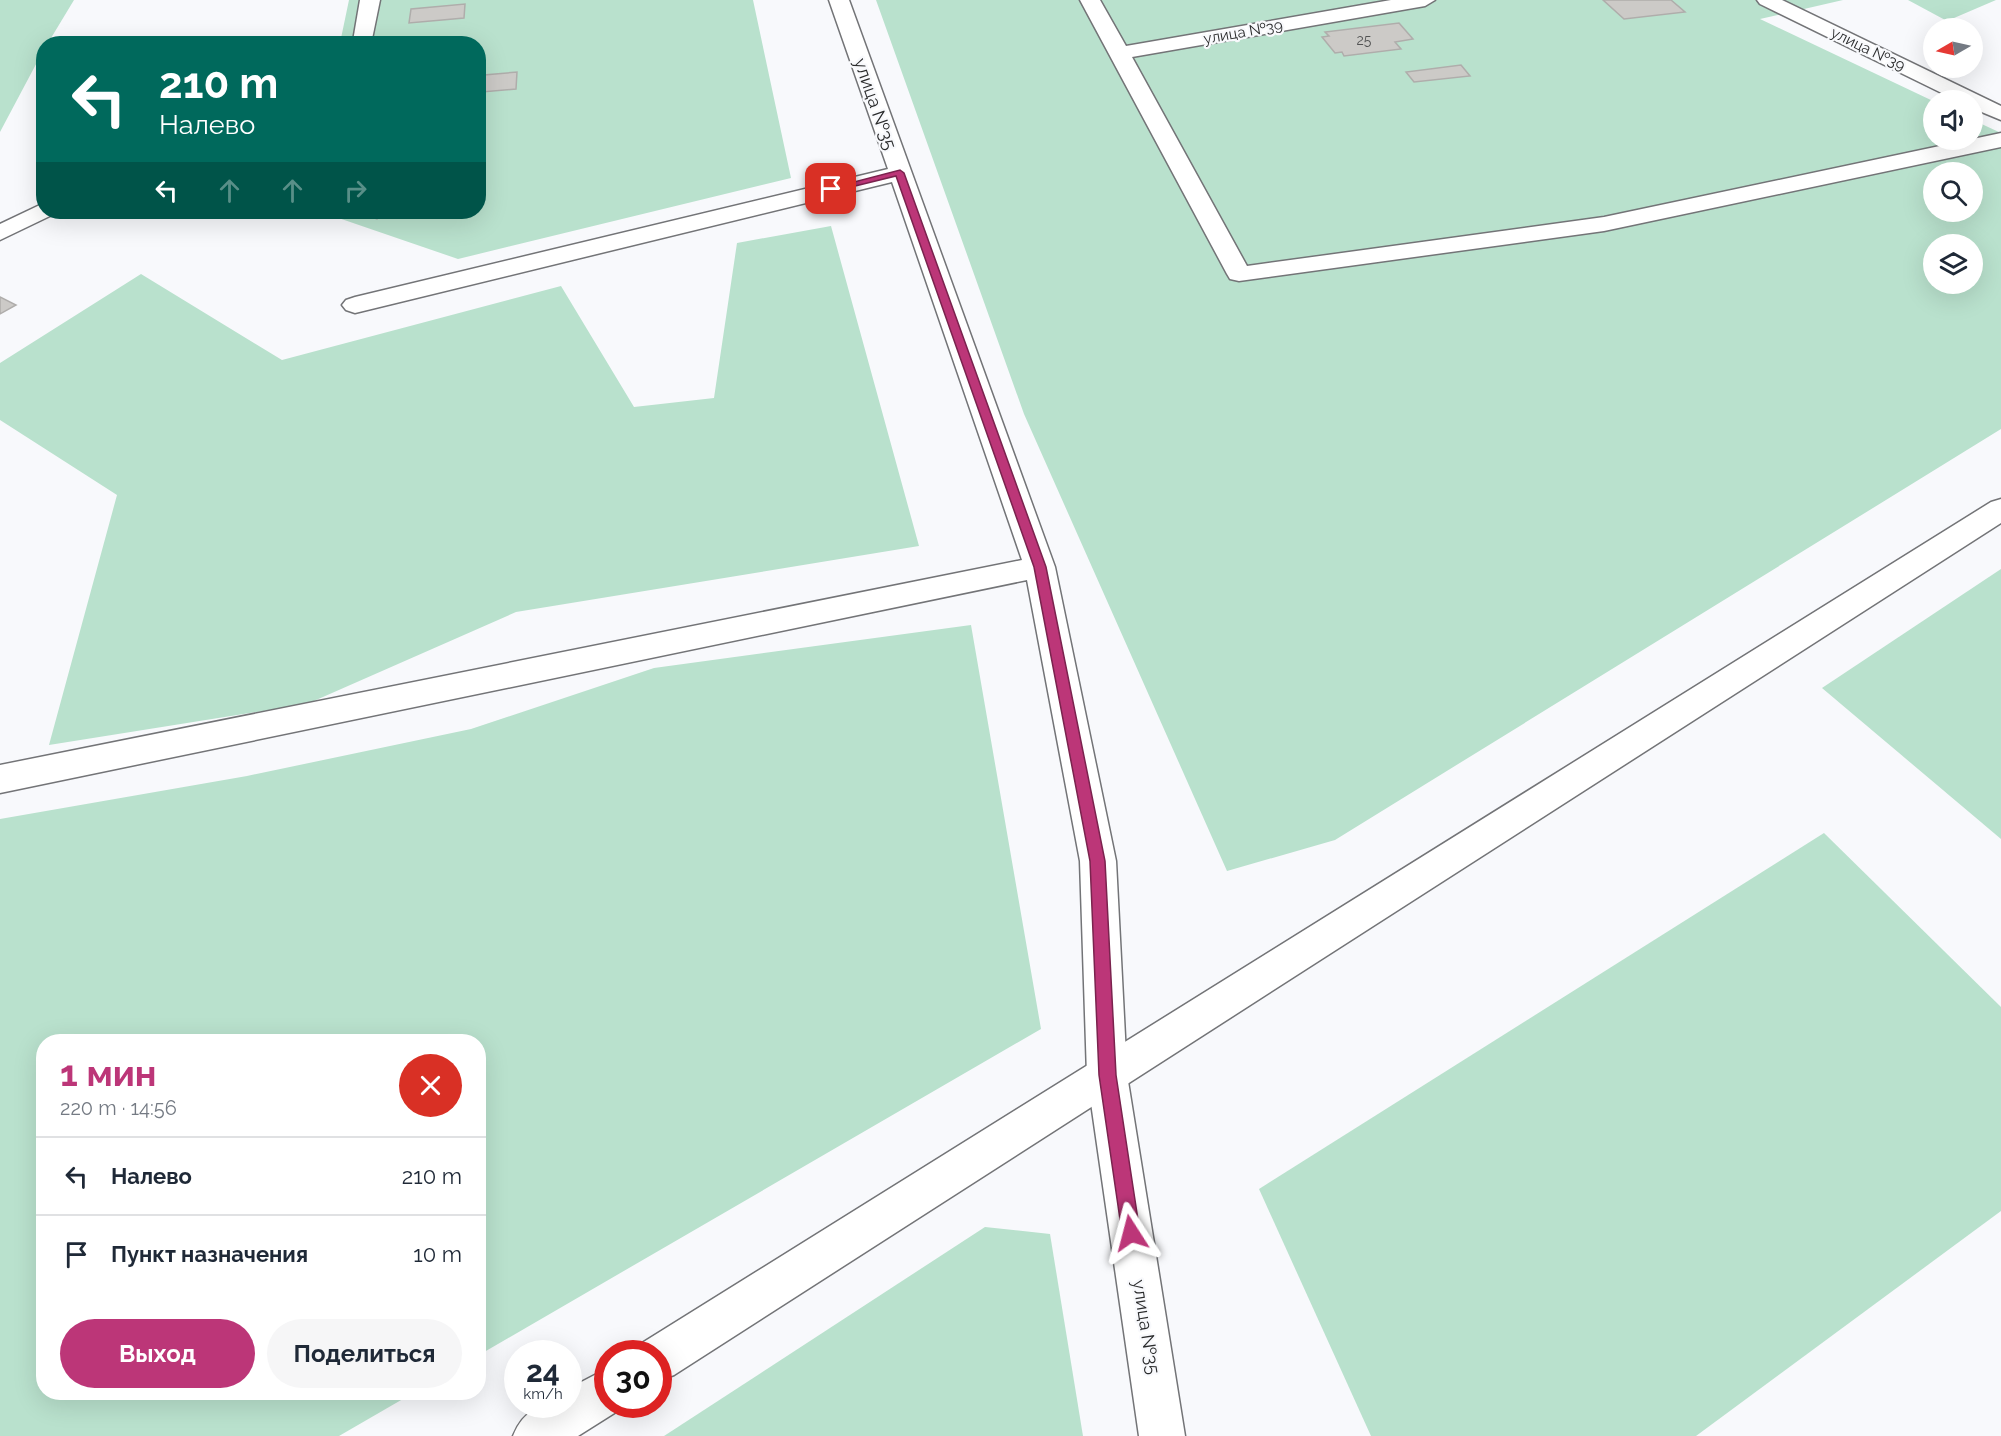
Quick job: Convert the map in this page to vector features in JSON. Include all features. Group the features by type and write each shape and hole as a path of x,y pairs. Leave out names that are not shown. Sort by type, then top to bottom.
{"street":[{"path":"362,36 370,0"},
{"name":"улица №35","path":"839,0 1040,567 1098,861 1107,1075 1162,1436"},
{"path":"1090,0 1239,274 1604,224 2001,140"},
{"name":"улица №39","path":"1120,53 1425,0"},
{"name":"улица №39","path":"1767,0 2001,114"},
{"path":"355,304 900,173"},
{"path":"0,233 36,214"},
{"path":"672,1350 2001,509"},
{"path":"0,779 1040,567"},
{"path":"536,1436 594,1400"}],"green space":[{"path":"0,0 74,0 52,36 36,36 36,64 0,132"},
{"path":"349,0 753,0 791,178 458,259 341,219 486,219 486,36 341,36"},
{"path":"876,0 1843,0 1760,19 1923,96 1923,150 1983,150 1983,125 2001,133 2001,429 1335,840 1227,871 1024,414"},
{"path":"1908,0 1996,0 1954,18 1941,18"},
{"path":"831,226 919,546 516,612 307,704 49,745 117,495 0,420 0,363 141,274 282,360 561,286 634,407 714,398 737,243"},
{"path":"2001,569 2001,839 1822,688"},
{"path":"971,625 1041,1029 486,1351 486,1034 36,1034 36,1400 401,1400 339,1436 0,1436 0,819 247,776 471,729 654,668"},
{"path":"1824,833 2001,1007 2001,1211 1696,1436 1371,1436 1259,1189"},
{"path":"985,1227 1050,1234 1083,1436 664,1436"}],"building":[{"path":"1603,0 1671,0 1685,12 1624,19"},
{"path":"465,4 464,18 409,23 411,9"},
{"path":"1399,23 1413,39 1395,42 1401,49 1344,56 1342,52 1335,53 1322,37 1329,36 1325,32"},
{"path":"1461,65 1470,76 1414,82 1406,72"},
{"path":"517,72 516,89 486,92 486,75"},
{"path":"0,297 16,305 0,314"}],"route":[{"path":"831,189 900,173 1040,567 1098,861 1107,1075 1131,1233"}]}
